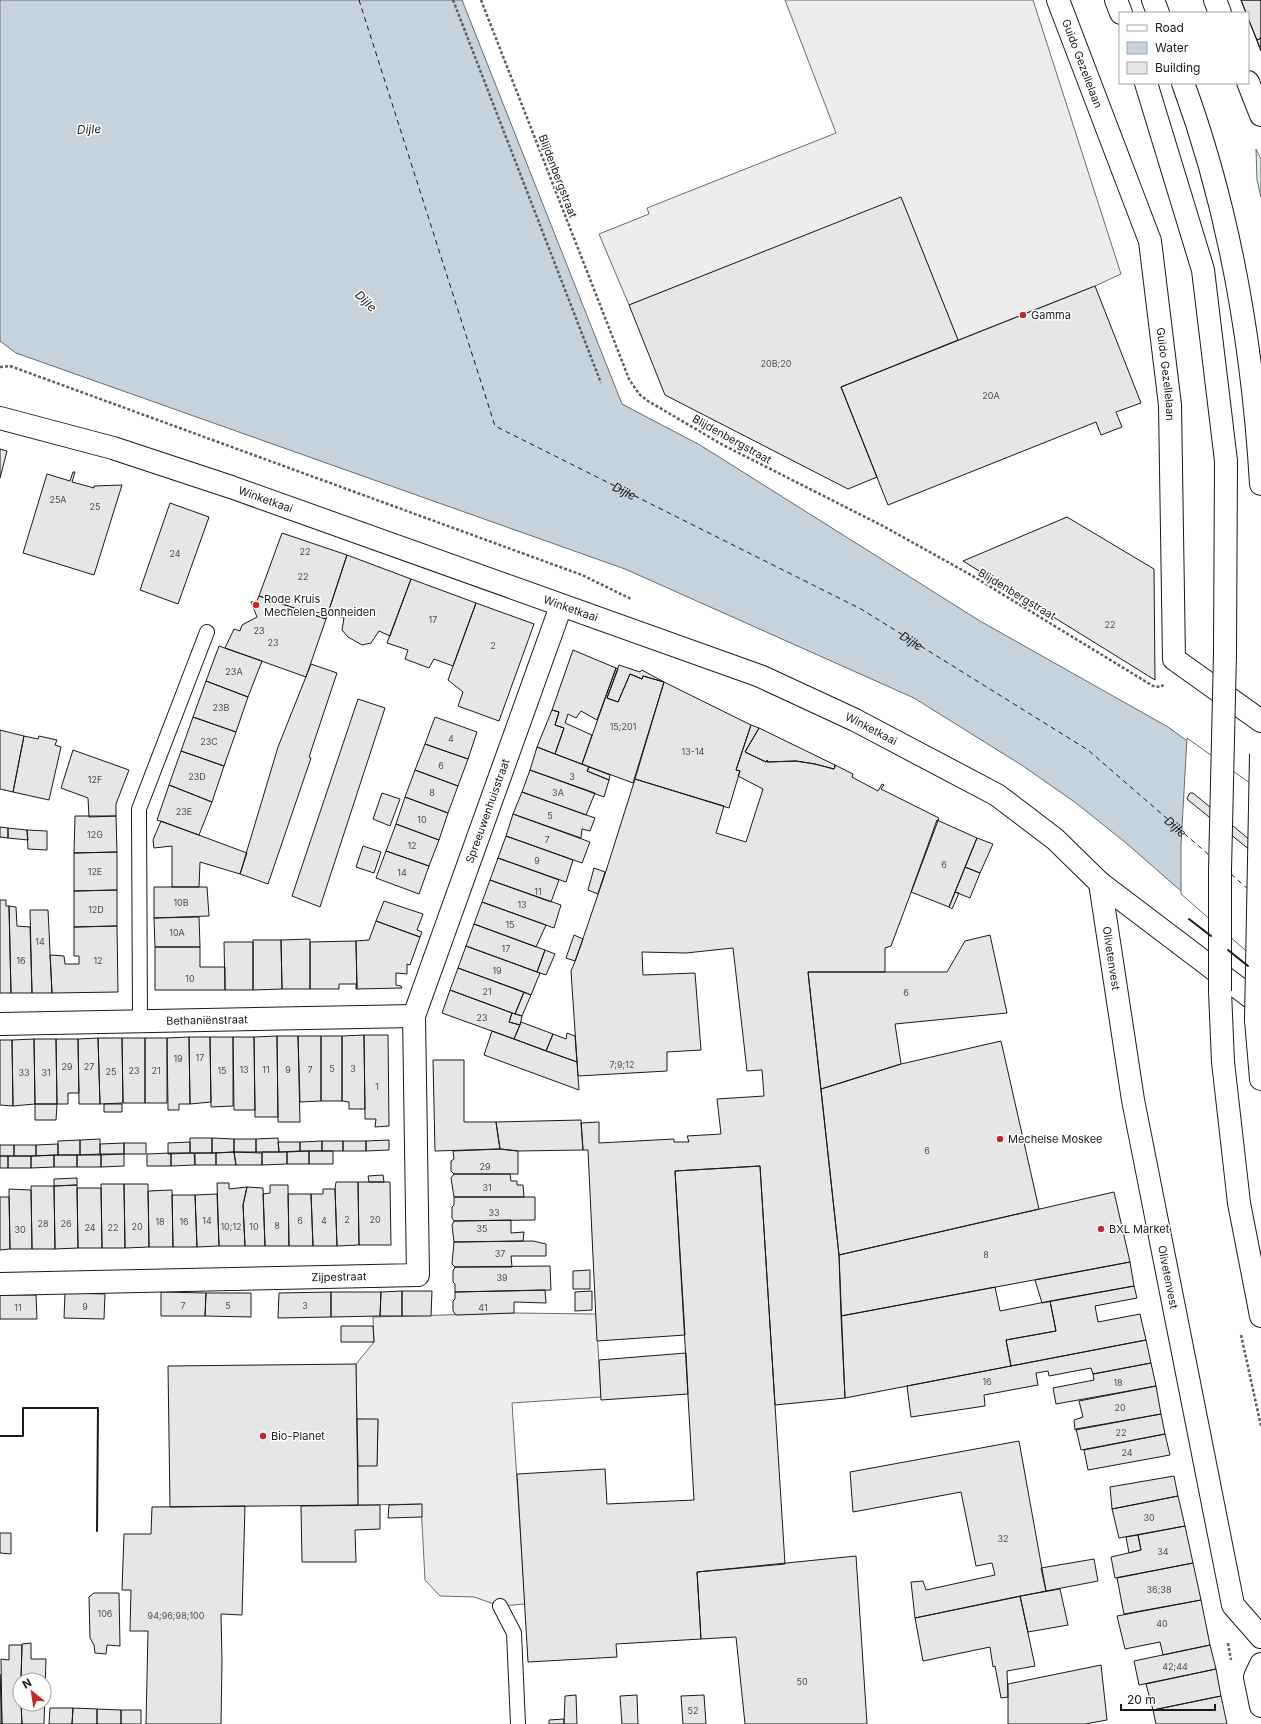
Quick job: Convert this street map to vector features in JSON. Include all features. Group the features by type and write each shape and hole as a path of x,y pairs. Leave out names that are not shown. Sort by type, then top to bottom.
{"street":[{"name":"Guido Gezellelaan","path":"1058,0 1150,241 1170,404 1174,659"},
{"path":"1116,0 1121,12"},
{"path":"1153,0 1158,12"},
{"path":"1215,0 1220,12"},
{"path":"1146,84 1203,270 1226,461 1225,653 1220,870 1220,991 1223,1062 1239,1203 1261,1316"},
{"path":"1183,84 1216,190 1233,262 1249,352 1258,434 1261,484"},
{"path":"1249,84 1261,115"},
{"name":"Winketkaai","path":"0,418 113,448 216,482 760,676 855,720 997,795 1055,838 1100,883"},
{"name":"Spreeuwenhuisstraat","path":"414,1016 561,606"},
{"path":"1174,659 1261,721"},
{"path":"1261,754 1259,1013 1261,1079"},
{"path":"1100,883 1259,1013"},
{"name":"Olivetenvest","path":"1100,883 1132,1100 1233,1605 1261,1637"},
{"name":"Bethaniënstraat","path":"0,1024 414,1016"},
{"name":"Zijpestraat","path":"0,1284 418,1275 414,1016"},
{"path":"1261,1664 1254,1677 1261,1706"}],"lane":[{"path":"140,1021 139,809 207,632"},
{"path":"500,1606 514,1633 518,1724"}],"path":[{"path":"452,0 601,383"},
{"name":"Blijdenbergstraat","path":"481,0 629,379 639,394 723,445 883,526 971,575 1153,686 1161,687 1170,680 1174,659"},
{"path":"0,366 10,366 582,575 637,601"}],"green space":[{"path":"1256,149 1261,159 1261,197 1257,180"}],"shaded area":[{"path":"785,0 1033,0 1121,274 1095,286 958,340 901,198 629,305 599,234 649,214 647,208 836,133"},
{"path":"514,1313 596,1314 601,1397 512,1403 525,1604 500,1606 474,1597 440,1596 425,1580 421,1504 358,1505 358,1466 377,1465 378,1420 357,1419 356,1364 374,1342 373,1317"}],"water":[{"name":"Dijle","path":"0,0 462,0 622,404 700,445 980,621 1168,727 1261,794 1261,961 1126,843 1076,803 1023,766 914,698 625,569 16,353 0,341"}],"pier":[{"path":"1187,738 1261,791 1260,963 1181,894 1181,845"}],"building":[{"path":"1241,0 1261,0 1261,38 1257,40 1249,20 1249,12 1246,12"},
{"path":"1241,0 1261,0 1261,51 1249,21 1249,12 1246,12"},
{"path":"1261,38 1261,51 1257,40"},
{"path":"901,197 958,340 841,387 877,477 848,489 665,395 629,305"},
{"path":"1095,286 1141,403 1116,412 1122,427 1101,435 1096,422 888,505 841,387"},
{"path":"0,449 7,451 0,478"},
{"path":"73,472 75,472 72,482 94,488 94,486 122,485 94,575 23,553 47,474 70,481"},
{"path":"170,503 209,517 178,604 140,590"},
{"path":"1067,517 1154,569 1155,680 963,561"},
{"path":"282,533 347,555 326,619 259,596"},
{"path":"347,555 411,579 390,636 379,631 371,643 362,645 348,637 342,630 344,618 328,613"},
{"path":"411,579 476,603 453,666 434,659 429,668 405,659 408,650 387,643"},
{"path":"259,596 326,619 306,677 225,648 234,629 240,631 242,625 257,617 251,602 257,601"},
{"path":"476,603 534,624 499,721 458,706 463,692 448,680"},
{"path":"219,646 262,661 248,697 206,681"},
{"path":"573,650 616,668 597,720 581,711 576,718 568,714 565,723 592,735 582,764 555,754 564,728 555,725 559,712 552,710"},
{"path":"311,664 337,673 309,757 311,758 268,884 240,874 278,747"},
{"path":"619,665 640,672 642,670 664,682 643,676 642,679 630,674 618,702 607,698"},
{"path":"616,668 618,669 607,698 618,702 630,674 642,679 643,676 664,682 633,783 582,764"},
{"path":"206,681 248,697 236,732 193,717"},
{"path":"664,682 751,725 736,770 740,771 729,808 635,779"},
{"path":"358,699 385,708 320,907 292,896"},
{"path":"552,710 559,712 555,725 564,728 555,754 537,747"},
{"path":"193,717 236,732 224,766 181,751"},
{"path":"435,717 477,732 468,759 425,744"},
{"path":"751,725 759,728 745,752 766,762 767,760 767,762 796,761 834,769 835,765 853,774 852,777 878,791 882,784 884,785 881,789 939,818 891,946 885,948 885,972 808,972 839,1255 845,1398 775,1405 760,1166 675,1171 685,1335 597,1341 588,1150 583,1150 581,1123 599,1122 599,1143 674,1139 674,1142 689,1142 687,1136 721,1134 717,1099 764,1096 762,1070 747,1071 733,948 686,953 642,952 643,975 695,973 701,1050 667,1052 667,1071 578,1076 571,971 606,871 635,779 724,806 716,833 746,842 763,789 738,776 740,771 736,770"},
{"path":"759,728 835,765 834,769 796,761 767,762 767,760 766,762 745,752"},
{"path":"0,730 24,736 13,792 0,789"},
{"path":"24,736 38,739 39,736 57,740 55,745 61,747 49,800 13,792"},
{"path":"425,744 468,759 458,786 415,770"},
{"path":"537,747 589,767 587,771 609,780 604,797 530,770"},
{"path":"73,750 129,770 116,804 116,816 89,817 88,798 61,788"},
{"path":"181,751 224,766 212,802 169,785"},
{"path":"589,767 610,775 609,780 587,771"},
{"path":"415,770 458,786 448,813 405,797"},
{"path":"530,770 595,793 586,815 522,792"},
{"path":"169,785 212,802 199,835 157,820"},
{"path":"522,792 595,818 590,831 582,829 581,838 513,814"},
{"path":"382,793 400,799 390,826 373,819"},
{"path":"1190,793 1193,793 1261,849 1261,859 1188,800 1187,798"},
{"path":"405,797 448,813 439,840 396,824"},
{"path":"513,814 590,842 582,863 506,836"},
{"path":"75,816 116,816 117,852 74,853"},
{"path":"937,820 977,838 949,907 911,892"},
{"path":"161,821 247,853 240,874 200,862 199,887 172,887 172,846 154,848 153,840"},
{"path":"396,824 439,840 429,866 386,851"},
{"path":"0,827 8,828 8,838 0,837"},
{"path":"8,828 27,830 28,840 8,838"},
{"path":"27,830 47,831 47,850 28,849"},
{"path":"506,836 573,860 566,882 498,858"},
{"path":"977,838 993,844 980,873 965,867"},
{"path":"363,846 381,852 374,873 356,867"},
{"path":"386,851 429,866 419,894 376,878"},
{"path":"117,852 117,890 74,891 74,853"},
{"path":"498,858 559,880 551,902 490,880"},
{"path":"965,867 980,873 970,898 955,892"},
{"path":"594,868 605,872 598,894 588,890"},
{"path":"490,880 561,905 554,928 482,902"},
{"path":"154,887 207,887 209,916 154,918"},
{"path":"117,890 117,926 74,927 74,891"},
{"path":"955,892 959,893 952,909 949,907"},
{"path":"0,900 6,900 6,906 9,906 11,993 0,993"},
{"path":"384,901 423,914 417,930 422,932 420,937 376,921"},
{"path":"482,902 546,925 536,947 474,924"},
{"path":"9,906 16,907 17,926 30,927 32,993 11,993"},
{"path":"30,910 48,910 52,993 32,993"},
{"path":"199,917 200,947 155,947 154,918"},
{"path":"376,921 420,937 410,965 407,964 407,974 396,973 396,985 401,986 402,988 357,989 356,941 369,940"},
{"path":"474,924 545,950 537,972 466,946"},
{"path":"117,926 118,992 52,993 50,955 64,956 65,964 79,964 79,956 74,956 74,927"},
{"path":"574,935 583,939 575,961 566,958"},
{"path":"990,935 1007,1013 895,1024 901,1064 821,1089 808,972 947,972 965,941"},
{"path":"310,939 310,989 282,989 281,940"},
{"path":"253,940 281,940 282,989 253,990"},
{"path":"356,941 357,989 356,984 339,984 339,989 310,989 310,942"},
{"path":"224,942 253,942 253,990 225,990"},
{"path":"466,946 540,973 531,995 458,968"},
{"path":"155,947 200,947 200,967 225,967 225,990 155,990"},
{"path":"545,950 555,954 546,975 537,972"},
{"path":"458,968 524,992 515,1014 450,990"},
{"path":"450,990 512,1013 509,1022 520,1025 514,1039 442,1013"},
{"path":"524,992 531,995 522,1016 515,1014"},
{"path":"512,1013 522,1016 520,1025 509,1022"},
{"path":"521,1022 553,1034 546,1051 514,1039"},
{"path":"492,1031 577,1062 579,1090 484,1055"},
{"path":"567,1033 575,1036 577,1062 546,1051 553,1034 566,1039"},
{"path":"364,1035 388,1035 389,1126 375,1127 376,1119 365,1119"},
{"path":"364,1035 365,1109 349,1109 349,1102 342,1101 342,1036"},
{"path":"277,1036 298,1036 300,1122 278,1122"},
{"path":"277,1036 278,1117 255,1117 254,1037"},
{"path":"298,1036 321,1036 321,1101 300,1102"},
{"path":"321,1036 342,1036 342,1101 321,1101"},
{"path":"189,1037 190,1104 179,1104 179,1110 168,1110 167,1038"},
{"path":"189,1037 210,1037 211,1102 190,1104"},
{"path":"210,1037 233,1037 233,1106 211,1107"},
{"path":"233,1037 254,1037 255,1110 234,1110"},
{"path":"98,1038 122,1038 123,1103 100,1104"},
{"path":"98,1038 100,1104 79,1104 78,1039"},
{"path":"122,1038 145,1038 145,1103 123,1103"},
{"path":"145,1038 167,1038 167,1103 145,1103"},
{"path":"34,1039 35,1104 13,1106 12,1040"},
{"path":"34,1039 56,1039 57,1104 35,1104"},
{"path":"56,1039 78,1039 79,1093 68,1093 68,1104 57,1104"},
{"path":"0,1040 12,1040 13,1106 0,1105"},
{"path":"1001,1041 1039,1209 839,1255 821,1089 901,1064"},
{"path":"433,1060 464,1060 464,1122 496,1122 500,1149 435,1151"},
{"path":"35,1104 57,1104 56,1120 35,1120"},
{"path":"104,1104 122,1104 122,1112 104,1112"},
{"path":"581,1120 583,1150 518,1151 500,1149 496,1122"},
{"path":"190,1138 212,1138 212,1153 190,1153"},
{"path":"212,1138 234,1139 234,1152 212,1153"},
{"path":"278,1138 279,1152 256,1152 256,1139"},
{"path":"100,1139 100,1155 80,1155 80,1140"},
{"path":"234,1139 256,1139 256,1152 234,1152"},
{"path":"80,1140 80,1155 58,1155 58,1141"},
{"path":"389,1140 389,1150 366,1151 366,1141"},
{"path":"322,1141 322,1151 300,1151 300,1142"},
{"path":"322,1141 343,1141 343,1151 322,1151"},
{"path":"343,1141 366,1141 366,1151 343,1151"},
{"path":"190,1142 190,1153 168,1154 168,1143"},
{"path":"278,1142 300,1142 300,1151 279,1152"},
{"path":"124,1143 124,1154 100,1155 100,1144"},
{"path":"124,1143 146,1143 146,1154 124,1154"},
{"path":"58,1144 58,1155 36,1156 36,1145"},
{"path":"0,1145 14,1145 14,1156 0,1156"},
{"path":"14,1145 36,1145 36,1156 14,1156"},
{"path":"500,1149 518,1151 518,1174 454,1174 451,1171 451,1161 454,1159 453,1151"},
{"path":"309,1151 333,1151 333,1164 309,1164"},
{"path":"309,1151 309,1164 287,1164 287,1152"},
{"path":"234,1152 262,1153 262,1165 236,1165"},
{"path":"234,1152 236,1165 216,1165 216,1153"},
{"path":"262,1152 287,1152 287,1164 262,1165"},
{"path":"171,1153 171,1166 147,1166 147,1154"},
{"path":"171,1153 194,1153 195,1165 171,1166"},
{"path":"195,1153 216,1153 216,1165 195,1165"},
{"path":"101,1154 101,1167 77,1167 77,1155"},
{"path":"101,1154 124,1154 124,1166 101,1167"},
{"path":"54,1155 77,1155 77,1167 54,1167"},
{"path":"54,1155 54,1167 31,1168 31,1156"},
{"path":"0,1156 8,1156 8,1168 0,1168"},
{"path":"8,1156 31,1156 31,1168 8,1168"},
{"path":"760,1166 785,1564 697,1572 701,1639 616,1644 617,1657 528,1662 517,1474 605,1469 607,1504 694,1500 675,1171"},
{"path":"454,1174 510,1174 511,1181 517,1181 517,1185 523,1185 524,1197 454,1197 451,1178"},
{"path":"383,1175 384,1182 369,1182 368,1176"},
{"path":"77,1178 77,1185 54,1186 54,1179"},
{"path":"336,1182 358,1182 359,1245 337,1246"},
{"path":"358,1182 390,1182 391,1245 359,1245"},
{"path":"217,1183 229,1183 229,1189 247,1187 243,1205 245,1246 219,1246"},
{"path":"101,1184 124,1184 125,1248 102,1248"},
{"path":"124,1184 148,1184 149,1247 125,1248"},
{"path":"77,1185 78,1248 55,1249 54,1186"},
{"path":"270,1185 288,1185 289,1246 265,1246 263,1194 270,1193"},
{"path":"31,1186 54,1186 55,1249 32,1249"},
{"path":"247,1187 263,1188 265,1246 245,1246 243,1205"},
{"path":"77,1188 101,1188 102,1248 78,1248"},
{"path":"9,1189 31,1190 32,1249 10,1249"},
{"path":"323,1189 335,1189 337,1246 313,1246 311,1194 323,1194"},
{"path":"172,1190 173,1247 149,1247 148,1191"},
{"path":"1114,1192 1130,1262 841,1316 839,1255"},
{"path":"217,1194 219,1246 197,1247 195,1195"},
{"path":"288,1194 311,1194 313,1246 289,1246"},
{"path":"172,1195 195,1195 197,1247 173,1247"},
{"path":"0,1197 9,1197 10,1249 0,1250"},
{"path":"454,1197 535,1197 535,1220 454,1221 452,1218 452,1207 454,1205"},
{"path":"511,1220 511,1233 524,1232 523,1241 454,1242 452,1225 454,1221"},
{"path":"533,1241 546,1244 546,1256 511,1256 512,1267 455,1267 452,1264 454,1242"},
{"path":"1130,1262 1134,1286 1042,1303 1035,1280"},
{"path":"550,1266 551,1290 455,1292 453,1271 455,1267"},
{"path":"590,1270 590,1289 573,1289 573,1271"},
{"path":"1134,1286 1137,1298 1095,1306 1098,1322 1140,1314 1146,1340 1011,1366 1006,1340 1056,1331 1050,1301"},
{"path":"995,1287 1000,1311 1050,1301 1056,1331 1006,1340 1011,1366 845,1398 841,1316"},
{"path":"545,1290 546,1303 514,1302 514,1313 456,1315 453,1311 455,1292"},
{"path":"402,1291 432,1291 431,1316 402,1316"},
{"path":"402,1291 402,1316 380,1316 381,1292"},
{"path":"592,1291 592,1310 575,1311 575,1292"},
{"path":"161,1292 206,1293 205,1316 161,1316"},
{"path":"331,1292 331,1317 278,1318 279,1293"},
{"path":"331,1292 381,1292 380,1316 331,1317"},
{"path":"65,1293 105,1294 104,1319 64,1318"},
{"path":"206,1293 251,1293 251,1317 205,1316"},
{"path":"0,1295 36,1295 37,1319 0,1319"},
{"path":"341,1326 373,1326 374,1342 341,1342"},
{"path":"1146,1340 1151,1363 1093,1374 1091,1368 1049,1376 1048,1371 1036,1373 1038,1385 984,1395 985,1406 911,1417 907,1386"},
{"path":"686,1353 688,1394 601,1400 599,1360"},
{"path":"1151,1363 1156,1386 1056,1404 1053,1388 1094,1380 1093,1374"},
{"name":"Bio-Planet","path":"356,1364 358,1505 170,1507 168,1366"},
{"path":"1156,1386 1161,1414 1075,1430 1074,1420 1083,1417 1079,1401"},
{"path":"1161,1414 1165,1434 1081,1450 1076,1429"},
{"path":"357,1419 378,1419 377,1466 358,1466"},
{"path":"1165,1434 1170,1455 1088,1470 1084,1450"},
{"path":"1019,1441 1046,1591 915,1618 911,1582 923,1581 926,1590 995,1575 992,1563 976,1566 961,1492 853,1512 850,1472"},
{"path":"1174,1476 1178,1496 1112,1509 1110,1487"},
{"path":"1178,1496 1185,1526 1119,1538 1112,1509"},
{"path":"422,1504 422,1517 388,1518 389,1505"},
{"path":"380,1505 380,1529 355,1530 356,1562 302,1562 301,1506"},
{"path":"245,1506 242,1615 221,1614 221,1724 146,1724 148,1631 130,1631 131,1590 122,1590 124,1534 151,1534 152,1507"},
{"path":"1185,1526 1193,1563 1115,1578 1111,1557 1141,1550 1138,1535"},
{"path":"0,1533 11,1533 11,1554 0,1553"},
{"path":"1138,1535 1141,1550 1129,1553 1126,1537"},
{"path":"856,1556 867,1724 745,1724 736,1637 701,1639 697,1572"},
{"path":"1094,1559 1098,1581 1046,1591 1041,1568"},
{"path":"1193,1563 1201,1600 1124,1614 1117,1578"},
{"path":"1060,1589 1068,1625 1028,1632 1020,1596"},
{"path":"94,1593 119,1593 120,1646 107,1645 106,1654 95,1653 94,1645 90,1638 89,1597"},
{"path":"1020,1596 1035,1666 1007,1671 1008,1697 1001,1698 995,1666 993,1667 990,1647 923,1661 915,1618"},
{"path":"1201,1600 1210,1645 1163,1655 1160,1642 1125,1649 1117,1616"},
{"path":"31,1643 31,1659 46,1659 46,1672 21,1672 22,1644"},
{"path":"9,1645 22,1645 21,1672 12,1672 12,1712 21,1712 22,1724 2,1724 1,1659 9,1660"},
{"path":"1210,1645 1216,1669 1139,1685 1134,1661"},
{"path":"1101,1665 1107,1720 1085,1724 1008,1724 1008,1684"},
{"path":"1216,1669 1221,1696 1153,1710 1146,1684"},
{"path":"0,1674 2,1724 0,1724"},
{"path":"576,1695 577,1724 564,1724 565,1696"},
{"path":"637,1695 638,1724 622,1724 620,1696"},
{"path":"704,1695 706,1724 683,1724 681,1696"},
{"path":"1221,1696 1227,1724 1156,1724 1153,1710"},
{"path":"52,1708 73,1708 72,1724 49,1724 50,1712 52,1712"},
{"path":"73,1708 97,1709 97,1724 72,1724"},
{"path":"97,1709 121,1710 121,1724 97,1724"},
{"path":"121,1710 141,1710 141,1724 121,1724"},
{"path":"21,1712 44,1712 44,1724 22,1724"},
{"path":"564,1719 564,1724 549,1724 549,1720"}],"ferry route":[{"path":"359,0 495,426 861,609 1088,750 1209,855"},
{"path":"1231,874 1248,889"}],"wall":[{"path":"1189,919 1211,936"},
{"path":"1228,950 1248,966"},
{"path":"0,1436 23,1436 23,1408 98,1408 97,1531"}],"place":[{"name":"Gamma","path":"1023,315"},
{"name":"Rode Kruis Mechelen-Bonheiden","path":"256,605"},
{"name":"Mechelse Moskee","path":"1000,1139"},
{"name":"BXL Market","path":"1101,1229"},
{"name":"Bio-Planet","path":"263,1436"}]}
